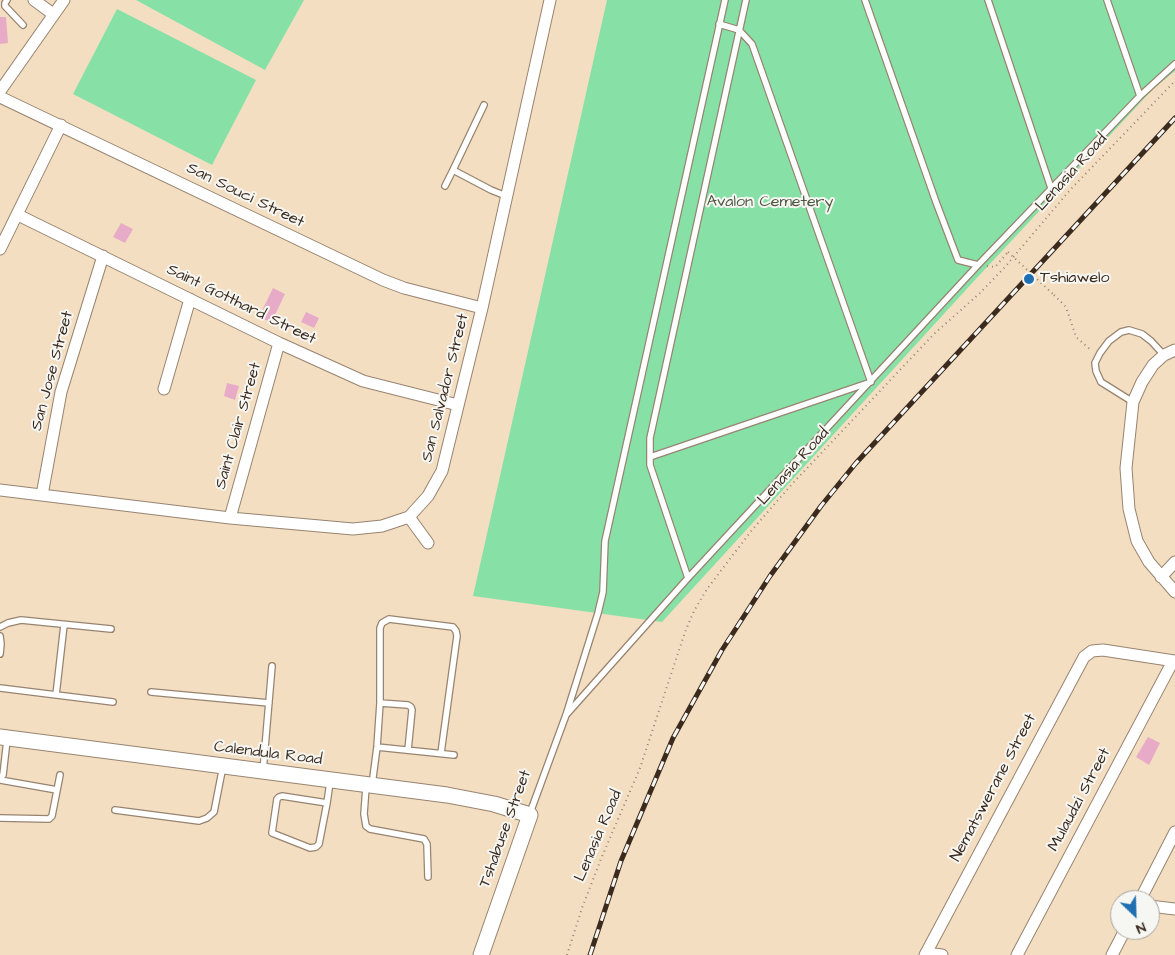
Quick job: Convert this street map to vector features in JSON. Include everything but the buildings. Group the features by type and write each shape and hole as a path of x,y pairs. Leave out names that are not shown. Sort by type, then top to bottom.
{"street":[{"path":"34,0 53,14"},
{"path":"0,91 64,0"},
{"name":"San Salvador Street","path":"0,490 230,518 362,529 389,524 409,517 428,496 442,471 482,308 550,0"},
{"name":"San Souci Street","path":"0,97 383,280 404,288 482,308"},
{"path":"0,249 61,125"},
{"name":"Saint Gotthard Street","path":"18,215 279,343 363,381 458,405"},
{"name":"San Jose Street","path":"42,495 61,392 102,256"},
{"path":"164,389 190,299"},
{"name":"Saint Clair Street","path":"230,518 279,343"},
{"path":"1175,350 1164,355 1153,365 1142,382 1133,402 1126,468 1132,525 1142,551 1161,577 1175,592"},
{"path":"409,517 428,543"},
{"path":"1161,577 1175,562"},
{"name":"Nematswerane Street","path":"926,954 1080,661 1092,651 1103,650 1174,661"},
{"name":"Mulaudzi Street","path":"1016,955 1174,661"},
{"name":"Calendula Road","path":"4,737 481,801 530,815"},
{"name":"Tshabuse Street","path":"481,955 530,815"},
{"path":"1145,890 1175,832"},
{"path":"1160,907 1175,909"},
{"path":"1112,955 1119,940"},
{"path":"926,954 942,955"}],"lane":[{"name":"Tshabuse Street","path":"530,815 566,716 598,613 603,592 604,541 725,0"},
{"path":"688,578 650,465 650,438 746,0"},
{"path":"865,0 958,260 978,265"},
{"path":"988,0 1051,188"},
{"path":"1107,0 1140,96"},
{"path":"4,2 6,8 23,25"},
{"path":"719,24 739,30 752,44 871,382"},
{"path":"566,716 688,578 978,265 1140,96 1175,64"},
{"path":"446,186 484,105"},
{"path":"453,170 506,196"},
{"path":"1133,402 1102,382 1096,371 1095,363 1099,356 1109,341 1121,332 1130,330 1142,334 1164,355"},
{"path":"650,456 871,382"},
{"path":"428,876 427,844 424,840 370,829 366,826 364,814 377,747 382,622 388,619 454,627 457,636 440,753"},
{"path":"0,627 21,620 110,629"},
{"path":"56,695 64,625"},
{"path":"0,636 0,654"},
{"path":"263,771 272,666"},
{"path":"0,688 113,702"},
{"path":"151,692 269,704"},
{"path":"380,703 408,705 411,707 408,750"},
{"path":"4,737 3,775 0,779 57,790"},
{"path":"377,747 454,755"},
{"path":"115,810 199,820 207,818 214,812 223,766"},
{"path":"0,818 49,820 52,816 60,775"},
{"path":"327,803 279,797 272,833 310,848 316,848 319,844 327,803 331,780"}],"path":[{"name":"Lenasia Road","path":"567,955 582,908 601,859 640,768 685,632 694,610 707,589 752,530 793,483 934,334 980,293 1005,267 1070,190 1175,81"},
{"path":"995,267 1008,252 1066,307 1076,338 1099,356"}],"green space":[{"path":"136,0 304,0 265,70"},
{"name":"Avalon Cemetery","path":"607,0 1175,0 1175,71 1153,89 974,281 662,622 473,596"},
{"path":"117,9 256,80 212,165 73,94"}],"railway":[{"path":"590,955 621,861 673,738 722,650 770,576 821,506 856,463 1175,118"}],"place":[{"name":"Tshiawelo","path":"1029,279"}]}
